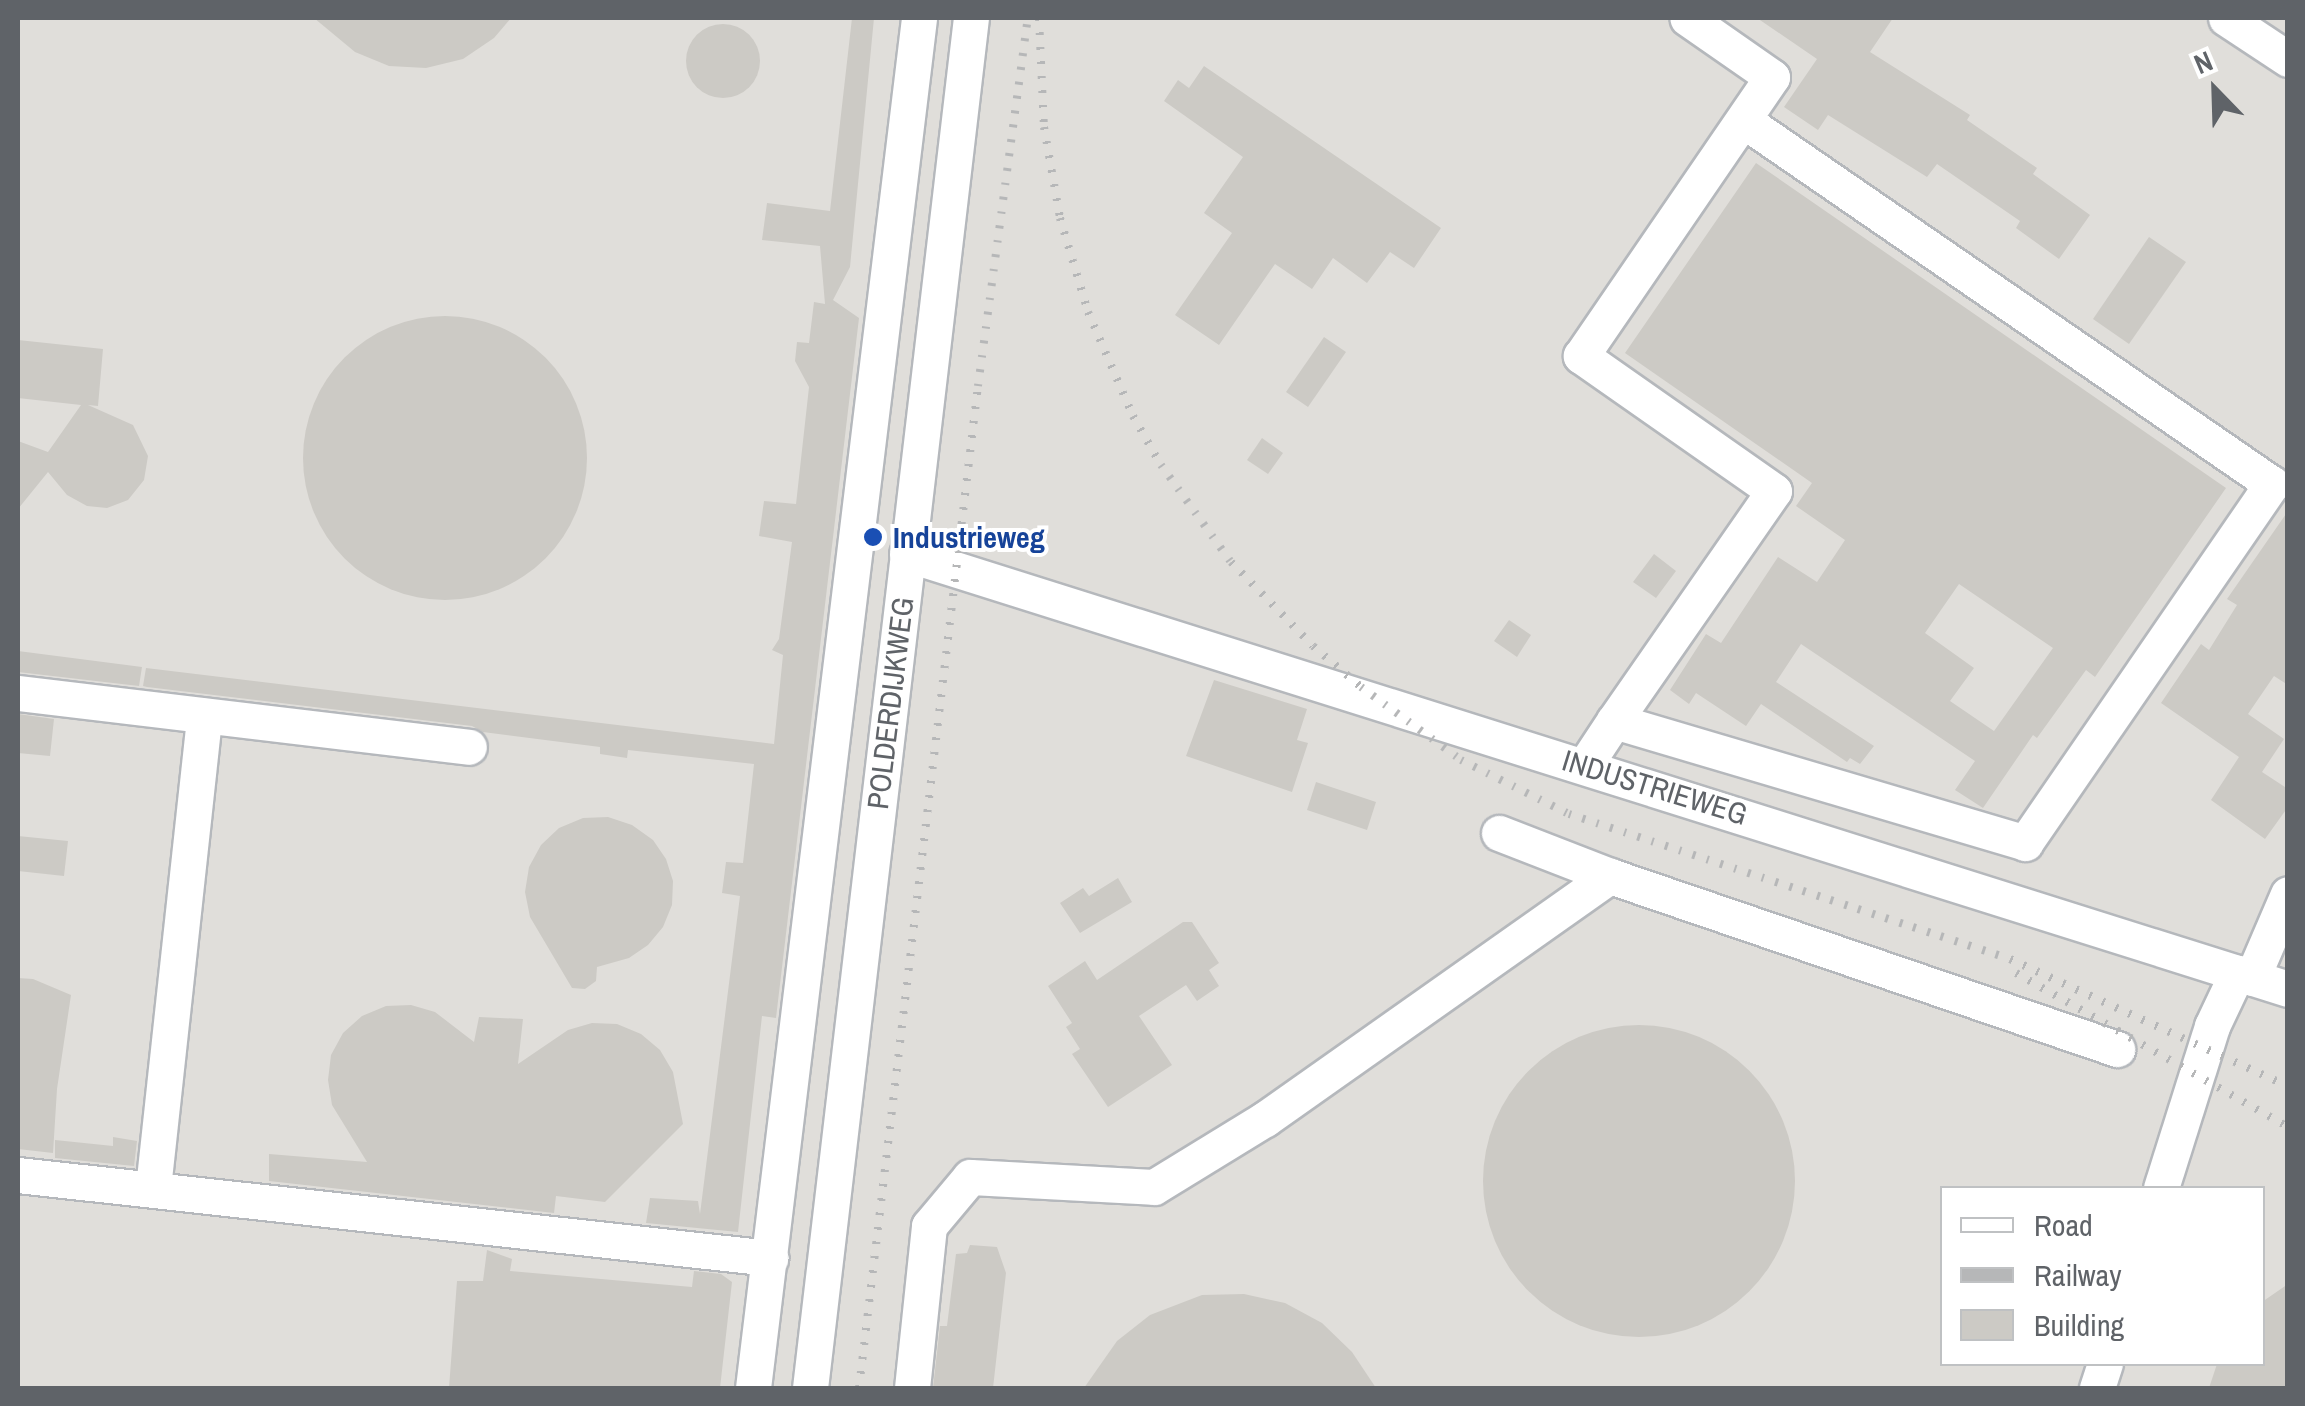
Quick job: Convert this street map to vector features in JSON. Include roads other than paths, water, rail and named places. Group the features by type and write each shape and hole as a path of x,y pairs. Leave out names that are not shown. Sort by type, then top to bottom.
{"street":[{"path":"753,1388 918,18"},
{"name":"POLDERDIJKWEG","path":"810,1388 970,18"},
{"path":"1585,765 1774,490 1581,356 1772,76 1687,18"},
{"path":"2226,18 2288,59"},
{"path":"1614,720 2025,843 2272,484 1743,120"},
{"name":"INDUSTRIEWEG","path":"907,554 2288,989"},
{"path":"18,693 469,746"},
{"path":"152,1188 204,716"},
{"path":"1499,833 1610,876 2118,1049"},
{"path":"912,1388 929,1226 970,1177 1154,1187 1265,1119 1610,876"},
{"path":"2162,1186 2208,1036 2288,894"},
{"path":"18,1175 770,1258"}],"railway":[{"path":"859,1388 978,386 1028,18"},
{"path":"1039,18 1044,127 1060,218 1088,312 1133,416 1161,465 1231,562 1313,646 1361,687 1461,760 1569,814 2010,959 2288,1086"},
{"path":"2016,973 2288,1127"}],"place":[{"name":"Industrieweg","path":"873,537"}]}
